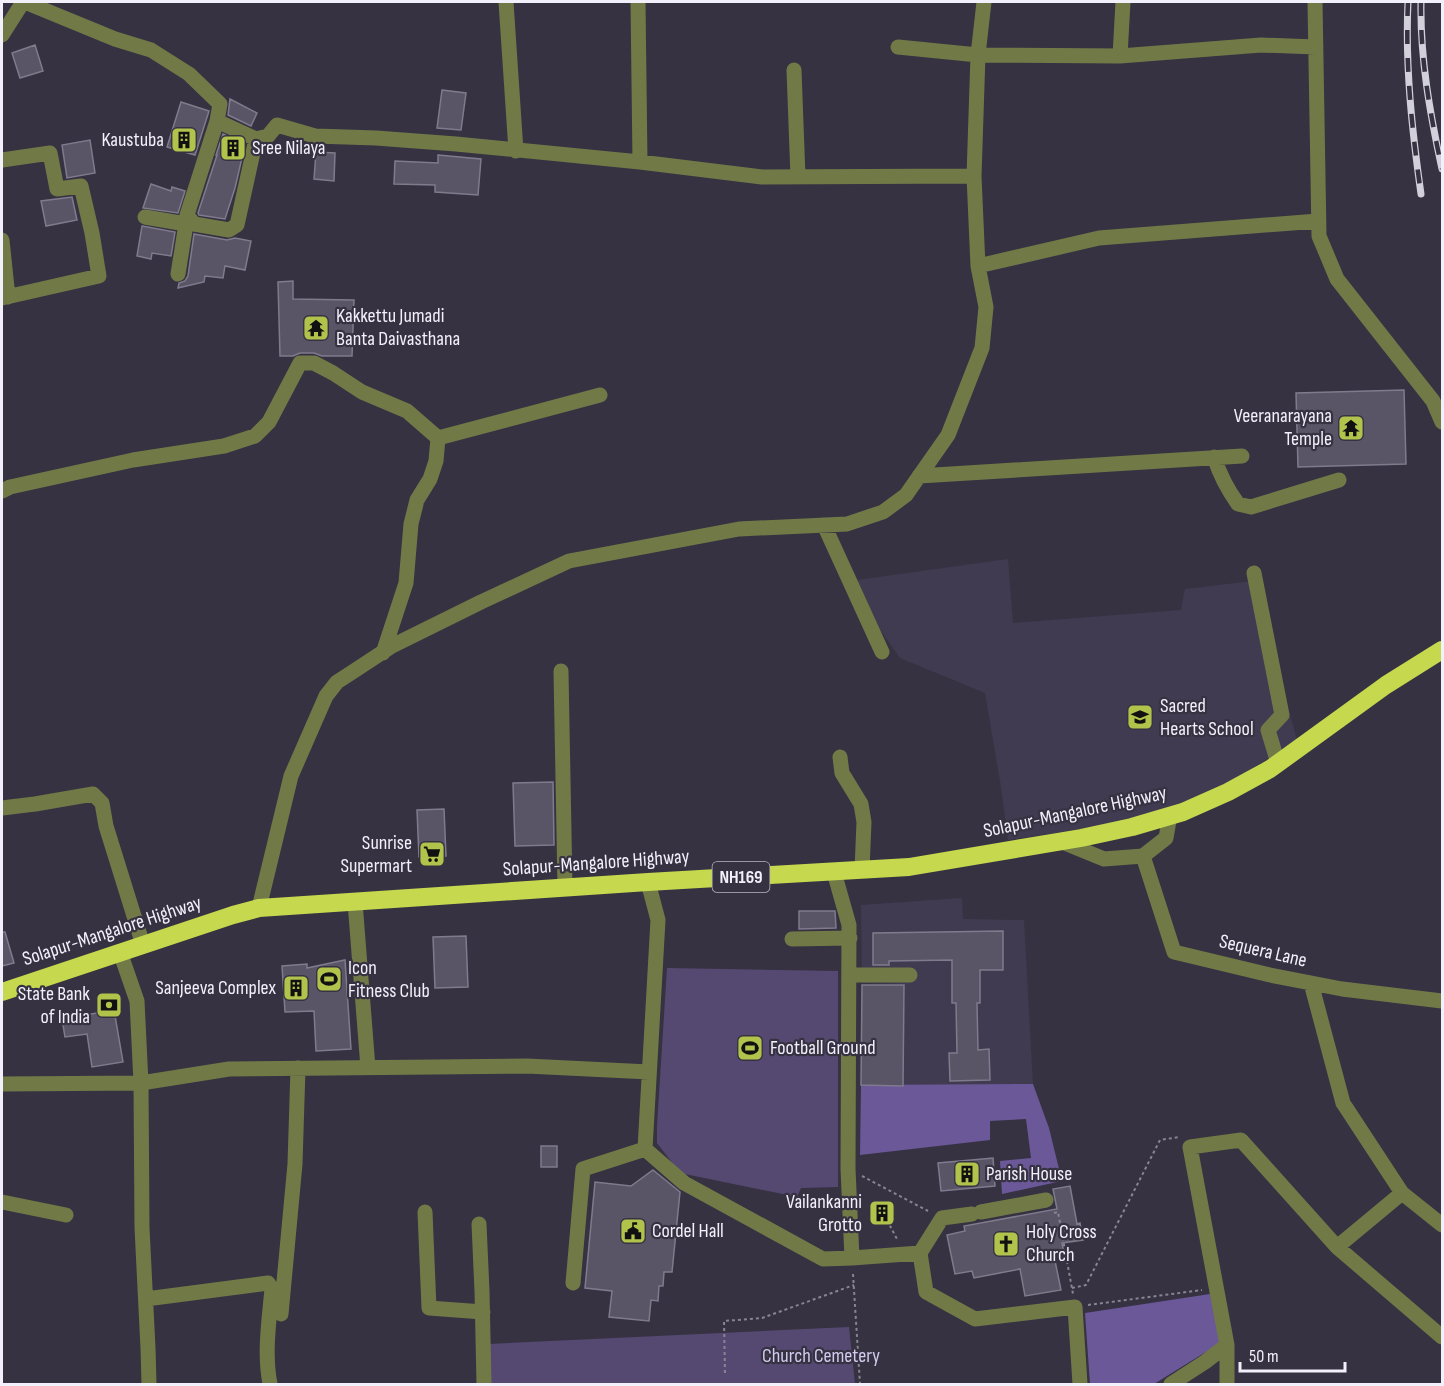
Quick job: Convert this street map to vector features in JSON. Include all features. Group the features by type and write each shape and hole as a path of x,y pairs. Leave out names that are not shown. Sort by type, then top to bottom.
{"highway":[{"name":"Solapur-Mangalore Highway","path":"2,992 259,908 909,867 1132,827 1183,812 1228,792 1278,763 1386,685 1443,650"}],"street":[{"path":"2,34 24,2 115,39 151,50 189,74 220,104 217,121 187,214 188,222 178,274"},
{"path":"506,2 516,150"},
{"path":"638,2 640,162"},
{"path":"259,908 291,776 326,696 337,682 392,646 569,561 739,529 847,524 883,513 906,495 948,435 982,348 986,306 978,266 974,176 978,56 984,2"},
{"path":"1120,56 1123,2"},
{"path":"1315,2 1319,236 1337,279 1433,401 1443,422"},
{"path":"898,47 978,56 1120,56 1261,45 1316,47"},
{"path":"794,70 798,177"},
{"path":"217,121 256,139 268,136 278,125 315,136 376,138 516,150 762,177 974,176"},
{"path":"145,217 229,230 237,225 256,139"},
{"path":"2,160 50,153 57,189 81,186 99,276 5,298 2,240"},
{"path":"978,266 1099,238 1318,221"},
{"path":"2,491 10,487 133,460 224,446 255,436 268,422 300,363 314,363 362,392 407,411 438,438"},
{"path":"438,438 600,395"},
{"path":"383,653 406,583 411,524 417,500 430,479 436,461 438,438"},
{"path":"920,476 1242,456"},
{"path":"1214,457 1228,491 1238,504 1251,507 1339,480"},
{"path":"824,525 882,652"},
{"path":"1254,573 1282,715 1268,730 1278,763"},
{"path":"561,671 566,887"},
{"path":"840,757 842,773 861,804 864,822 862,870"},
{"path":"2,808 79,798 93,794 102,802 106,826 142,945"},
{"path":"1060,841 1104,859 1143,856 1166,838 1170,815"},
{"name":"Sequera Lane","path":"1143,856 1174,952 1270,975 1342,989 1443,1001"},
{"path":"834,872 849,925 850,938 848,1169 852,1258"},
{"path":"645,1149 658,920 648,882"},
{"path":"355,902 368,1068"},
{"path":"792,939 850,938"},
{"path":"120,952 137,1001 141,1083 142,1228 149,1384"},
{"path":"850,975 910,975"},
{"path":"1311,983 1343,1103 1402,1194 1443,1225"},
{"path":"2,1084 141,1083 229,1069 527,1066 649,1072"},
{"path":"281,1314 295,1164 298,1068"},
{"path":"1227,1384 1227,1345 1190,1147 1241,1140 1337,1247 1443,1337"},
{"path":"645,1149 684,1184 824,1259 913,1254 942,1218 1046,1200"},
{"path":"573,1283 583,1169 645,1149"},
{"path":"1337,1247 1402,1194"},
{"path":"2,1202 66,1215"},
{"path":"425,1212 429,1308 483,1312"},
{"path":"479,1224 484,1384"},
{"path":"913,1254 926,1292 975,1319 1075,1307 1080,1384"},
{"path":"146,1299 268,1283 272,1289 267,1348 270,1384"},
{"path":"1171,1384 1227,1345"}],"path":[{"path":"1072,1288 1086,1285 1160,1140 1189,1136 1190,1147"},
{"path":"848,1169 942,1218"},
{"path":"1046,1200 1049,1214 1058,1212 1075,1307 1216,1288"},
{"path":"887,1220 913,1254"},
{"path":"852,1258 860,1384"},
{"path":"725,1373 724,1321 762,1318 854,1285"}],"shaded area":[{"name":"Sacred Hearts School","path":"1008,559 1013,623 1181,610 1185,589 1253,581 1297,740 1203,800 1128,822 1008,840 985,693 900,658 854,592 857,580"},
{"path":"962,898 963,919 1024,920 1033,1084 903,1086 904,984 862,983 861,905"},
{"path":"1033,1084 1049,1128 1062,1181 1002,1194 1000,1161 1031,1158 1026,1119 990,1121 990,1140 860,1155 861,1085"},
{"path":"1210,1294 1222,1342 1154,1384 1090,1384 1085,1313"}],"green space":[{"name":"Football Ground","path":"667,968 838,971 838,1187 801,1188 797,1197 680,1173 657,1143"},
{"name":"Church Cemetery","path":"849,1327 855,1384 490,1384 489,1344"}],"building":[{"path":"35,45 43,71 20,78 12,53"},
{"path":"442,90 466,93 461,130 437,128"},
{"path":"230,99 257,113 251,126 228,115"},
{"path":"181,102 209,111 195,155 167,147"},
{"path":"223,134 245,145 225,219 198,213"},
{"path":"90,140 95,173 67,178 62,145"},
{"path":"316,152 335,153 334,181 314,179"},
{"path":"438,155 481,159 478,195 435,192 435,185 394,184 395,161 438,163"},
{"path":"151,184 171,191 172,187 185,191 178,213 143,208"},
{"path":"72,197 77,220 46,226 41,201"},
{"path":"142,226 175,232 171,256 152,253 151,259 137,256"},
{"path":"194,234 227,240 235,238 251,241 245,270 225,266 223,278 205,276 204,282 178,288 179,283 185,281 188,276"},
{"name":"Kakkettu Jumadi Banta Daivasthana","path":"293,281 293,299 354,300 352,356 300,353 293,356 280,356 278,282"},
{"name":"Veeranarayana Temple","path":"1404,390 1406,464 1298,467 1296,393"},
{"path":"553,782 554,845 515,846 513,783"},
{"path":"444,809 446,856 419,857 417,810"},
{"path":"799,911 835,911 836,928 799,929"},
{"path":"1003,931 1003,970 980,970 980,1003 977,1003 978,1050 989,1049 990,1080 950,1081 949,1053 957,1053 956,1003 952,1003 952,960 889,961 889,965 873,965 873,933"},
{"path":"2,932 5,932 14,963 2,966"},
{"path":"466,936 468,987 435,988 433,937"},
{"path":"345,960 351,1049 316,1051 314,1011 285,1012 282,966 307,964 307,968"},
{"path":"862,985 904,985 903,1086 861,1085"},
{"path":"114,1010 123,1062 92,1067 87,1034 65,1037 62,1019"},
{"path":"541,1146 557,1146 557,1167 541,1167"},
{"name":"Parish House","path":"993,1158 995,1186 941,1191 938,1163"},
{"name":"Cordel Hall","path":"653,1170 680,1192 672,1272 664,1272 663,1286 659,1286 658,1301 651,1300 649,1321 609,1317 612,1291 585,1288 595,1182 631,1186"},
{"name":"Holy Cross Church","path":"1070,1186 1077,1224 1080,1223 1083,1240 1062,1243 1064,1254 1054,1256 1061,1290 1025,1296 1020,1269 974,1278 972,1271 955,1274 947,1235 965,1231 964,1226 1057,1209 1053,1189"},
{"name":"Vailankanni Grotto","path":"882,1204 888,1207 891,1213 888,1219 882,1222 876,1219 873,1213 876,1207"}],"railway":[{"path":"1408,2 1410,98 1421,194"},
{"path":"1421,2 1422,44 1427,86 1442,169"}],"place":[{"name":"Kaustuba","path":"184,140"},
{"name":"Sree Nilaya","path":"233,148"},
{"name":"Kakkettu Jumadi Banta Daivasthana","path":"316,328"},
{"name":"Veeranarayana Temple","path":"1351,428"},
{"name":"Sacred Hearts School","path":"1140,717"},
{"name":"Sunrise Supermart","path":"432,854"},
{"name":"Icon Fitness Club","path":"329,979"},
{"name":"Sanjeeva Complex","path":"296,988"},
{"name":"State Bank of India","path":"109,1005"},
{"name":"Football Ground","path":"750,1048"},
{"name":"Parish House","path":"967,1174"},
{"name":"Vailankanni Grotto","path":"882,1213"},
{"name":"Cordel Hall","path":"633,1231"},
{"name":"Holy Cross Church","path":"1006,1244"}]}
